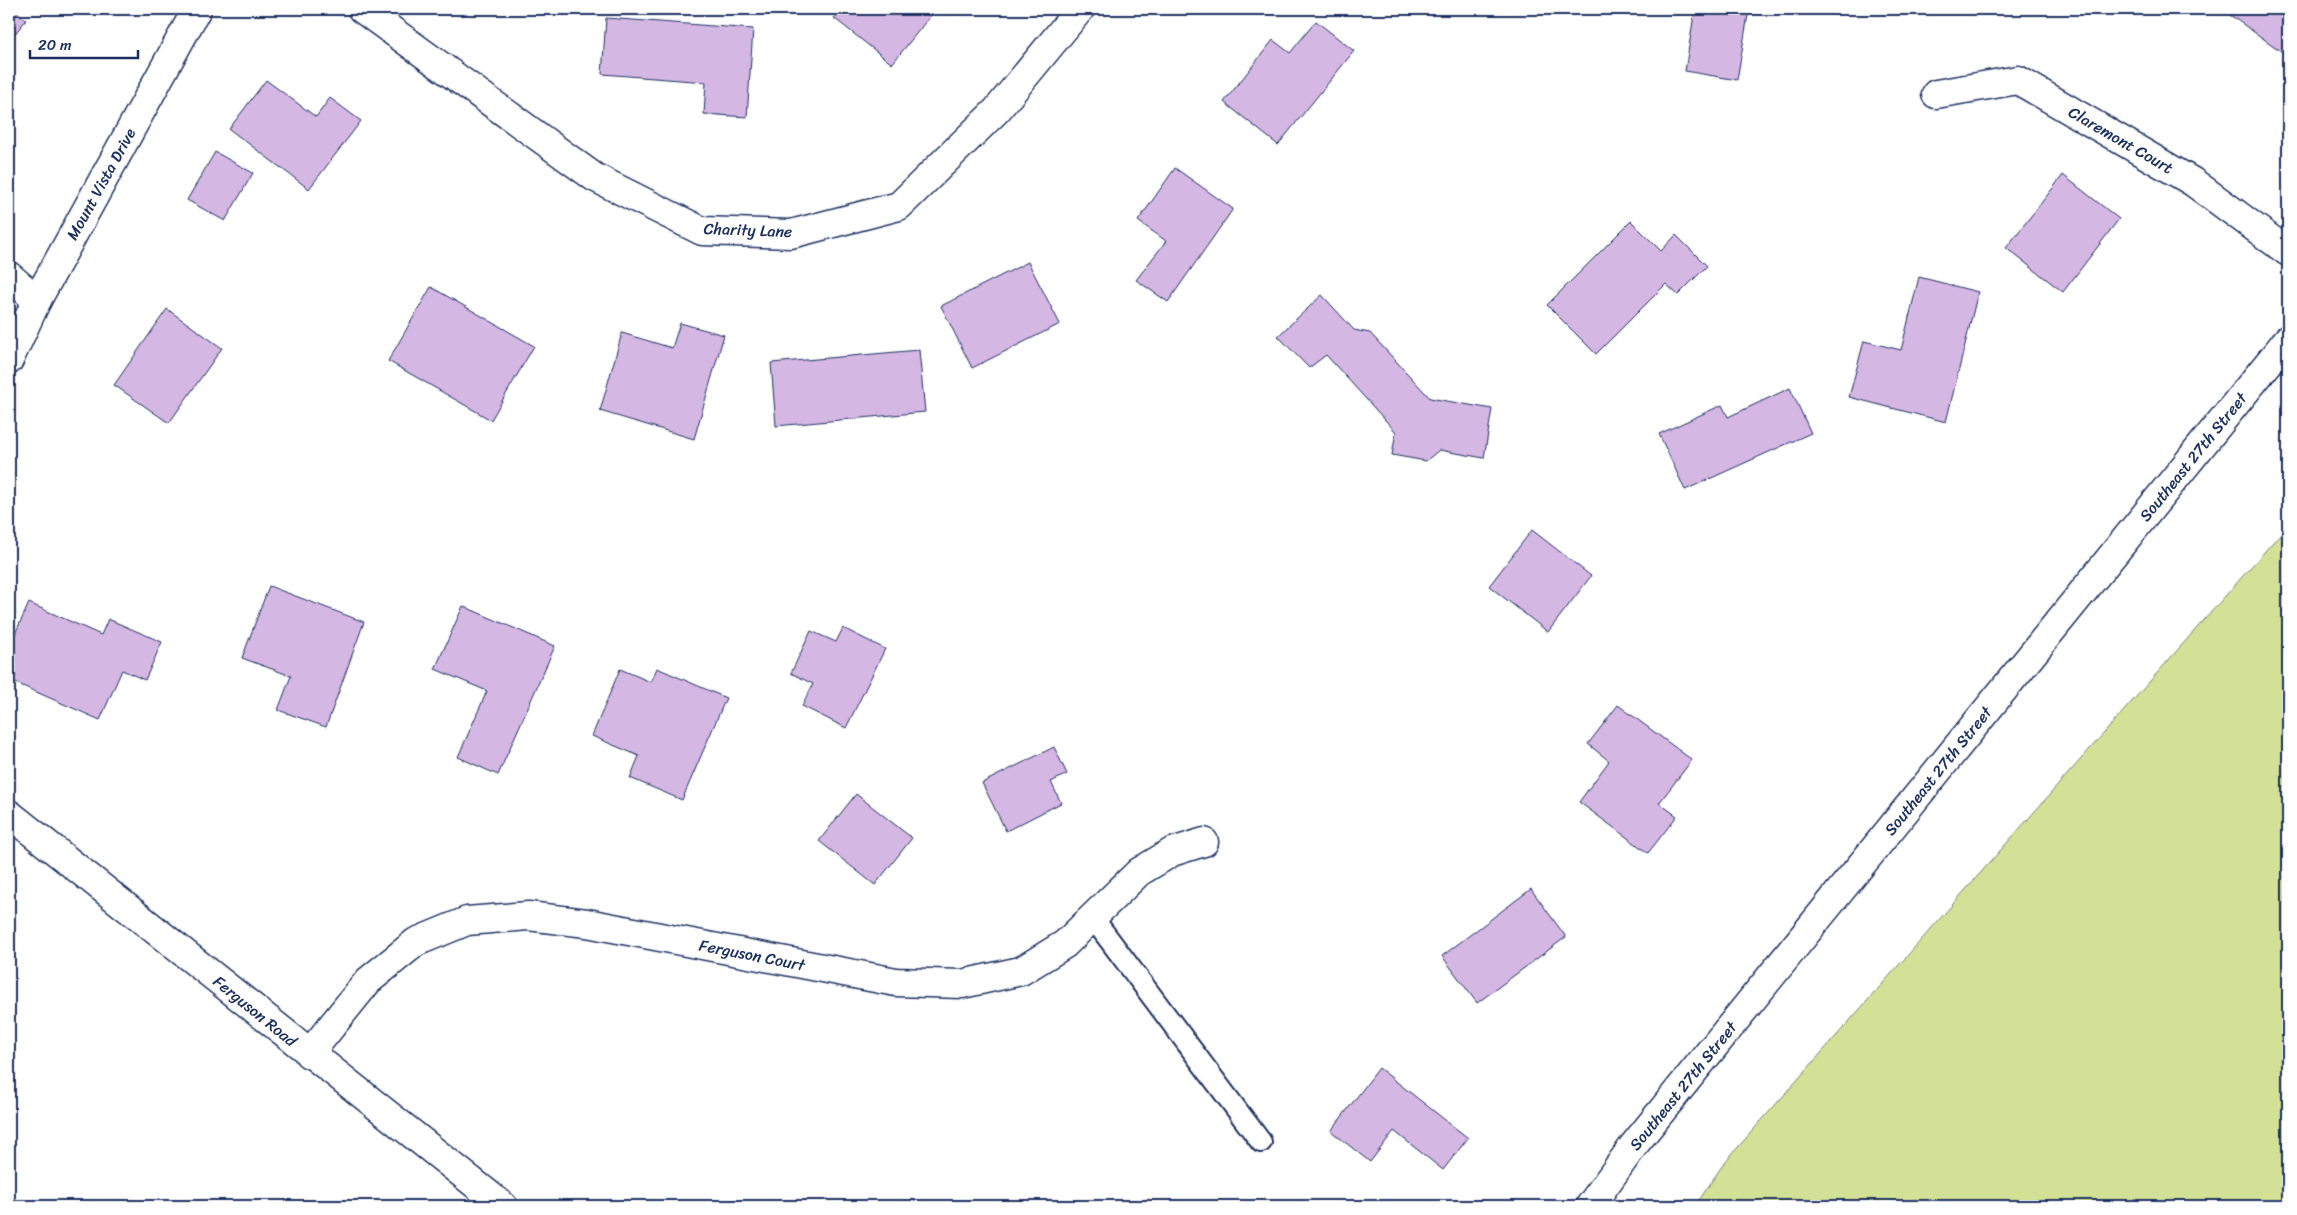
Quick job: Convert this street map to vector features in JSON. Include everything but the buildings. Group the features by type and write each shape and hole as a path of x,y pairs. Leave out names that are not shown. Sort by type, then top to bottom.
{"street":[{"name":"Mount Vista Drive","path":"9,360 37,300 197,9"},
{"name":"Charity Lane","path":"362,9 594,177 702,231 792,234 898,206 997,110 1080,9"},
{"name":"Claremont Court","path":"1936,94 2018,80 2193,182 2288,252"},
{"path":"9,276 37,300"},
{"name":"Southeast 27th Street","path":"1590,1206 1634,1145 2288,339"},
{"name":"Ferguson Road","path":"9,814 309,1054 503,1206"},
{"name":"Ferguson Court","path":"309,1054 368,981 416,942 467,920 528,916 587,923 896,982 962,984 1021,971 1065,944 1138,872 1172,852 1204,842"}],"lane":[{"path":"1093,918 1261,1142"}],"green space":[{"path":"2288,525 2288,1206 1695,1206 1724,1163"}]}
